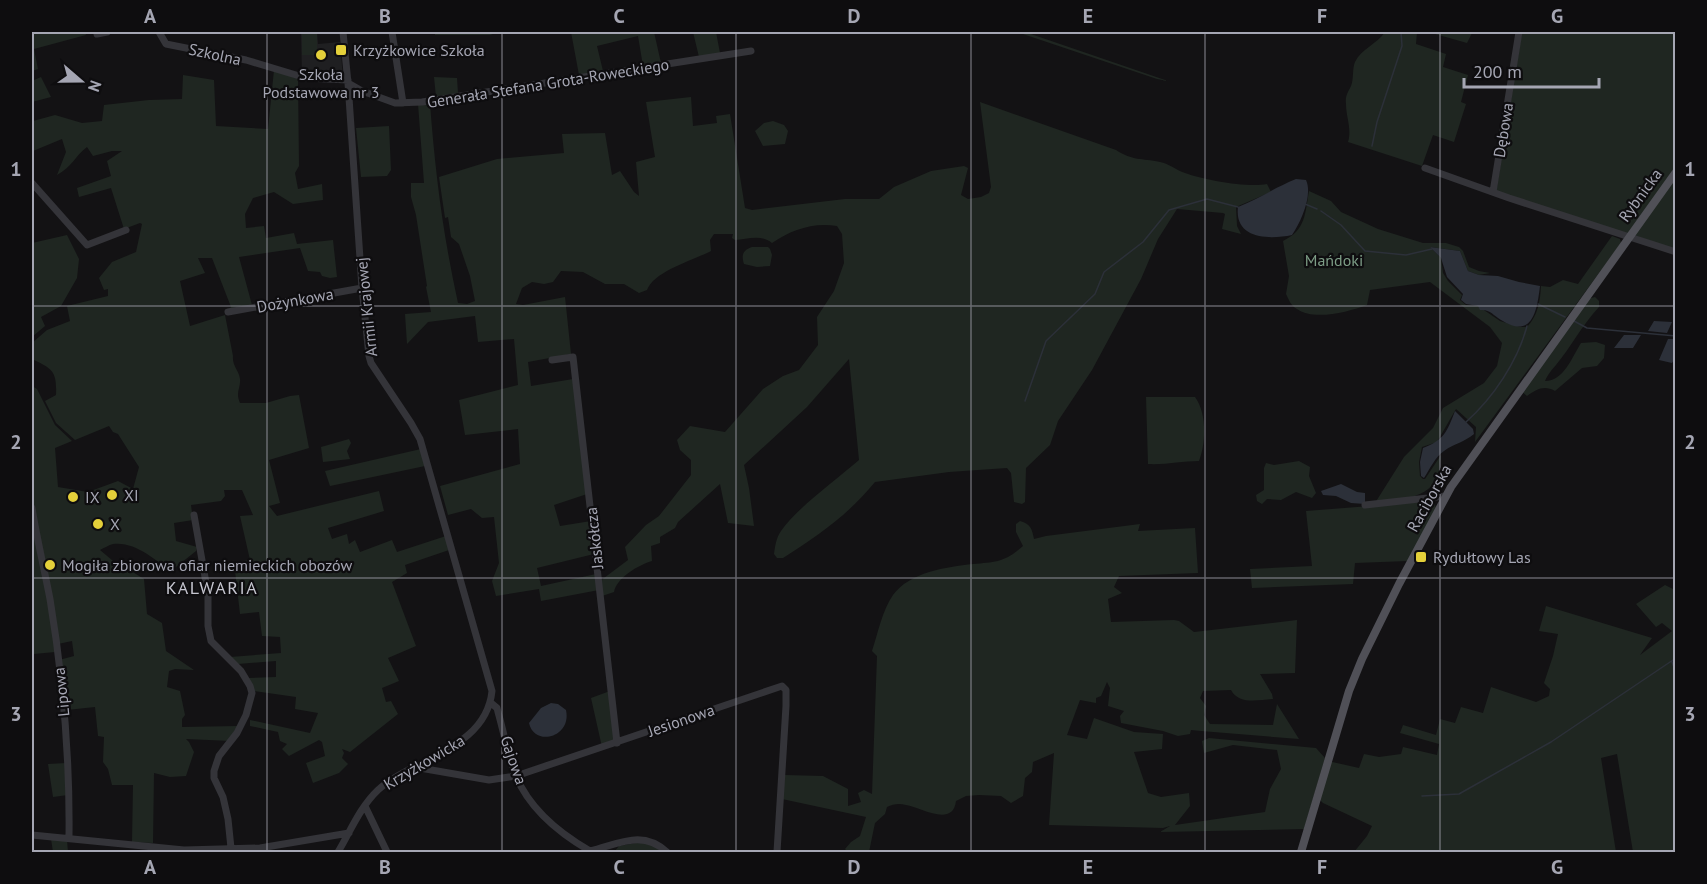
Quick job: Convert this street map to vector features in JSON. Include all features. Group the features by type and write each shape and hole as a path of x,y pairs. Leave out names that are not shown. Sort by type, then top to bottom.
{"main road":[{"name":"Rybnicka","path":"1628,237 1676,172"},
{"name":"Raciborska","path":"1301,852 1349,691 1399,584 1463,467 1628,237"}],"street":[{"path":"97,34 107,32"},
{"name":"Szkolna","path":"159,32 166,44 246,60 306,78 348,81"},
{"name":"Armii Krajowej","path":"343,32 362,288 371,363 420,439 490,681 491,703"},
{"path":"392,32 403,103"},
{"name":"Dębowa","path":"1493,192 1519,32"},
{"name":"Generała Stefana Grota-Roweckiego","path":"348,81 385,100 403,103 442,100 751,51"},
{"path":"1425,168 1676,252"},
{"path":"32,183 87,245 126,230"},
{"name":"Dożynkowa","path":"228,312 362,288"},
{"name":"Jaskółcza","path":"552,360 573,357 617,742"},
{"path":"1365,505 1446,496"},
{"name":"Lipowa","path":"32,508 50,598 64,713 68,762 69,837"},
{"path":"195,515 208,594 208,626 211,641 241,671 252,693 248,709 237,733 219,756 214,771 214,778 225,808 231,848"},
{"name":"Jesionowa","path":"416,765 420,768 489,780 516,776 782,686 786,690 786,706 777,852"},
{"name":"Krzyżkowicka","path":"338,852 364,806 383,786 471,733 482,722 491,703"},
{"name":"Gajowa","path":"491,703 497,708 516,776 525,793 552,826 590,852 638,838 654,843 667,852"},
{"path":"364,806 387,852"},
{"path":"32,835 184,850 231,848 278,850 349,833"},
{"path":"606,852 612,846"}],"shaded area":[{"name":"Szkoła Podstawowa nr 3","path":"301,32 317,32 318,44 340,42 343,78 302,76"},
{"path":"1296,179 1306,180 1308,193 1302,216 1292,235 1264,237 1247,231 1242,226 1238,218 1238,207"},
{"path":"1430,247 1460,251 1468,271 1479,275 1498,276 1540,286 1535,313 1531,319 1527,324 1512,325 1489,311 1466,304 1461,300 1463,294 1447,277 1441,258"},
{"path":"1654,321 1672,322 1667,333 1648,331"},
{"path":"1624,335 1641,335 1633,348 1614,348"},
{"path":"1668,339 1675,339 1675,358 1672,363 1659,360"},
{"path":"1455,411 1473,429 1474,434 1441,454 1424,478 1421,476 1420,462 1423,448 1436,442 1444,434"},
{"path":"1341,484 1357,492 1365,493 1365,504 1351,503 1336,496 1323,495 1321,491"},
{"path":"551,703 558,704 566,710 566,720 558,733 544,737 532,730 529,723 541,708"}],"green space":[{"path":"32,32 85,32 86,35 34,49 38,69 32,71"},
{"path":"302,32 317,32 317,55 302,55"},
{"path":"435,32 499,32 490,35 435,35"},
{"path":"571,32 654,32 661,63 643,66 638,36 597,46 603,71 579,75"},
{"path":"693,32 716,32 720,53 699,57"},
{"path":"1017,32 1025,32 1168,81 1157,79"},
{"path":"1385,32 1417,32 1416,44 1446,54 1443,67 1468,75 1461,102 1466,104 1454,142 1433,135 1422,166 1348,142 1346,99 1352,83 1355,62"},
{"path":"1428,32 1467,32 1472,33 1467,43"},
{"path":"1522,32 1675,32 1675,168 1628,235 1496,193"},
{"path":"274,70 298,79 299,166 295,173 298,189 322,184 323,200 293,204 274,192 253,198 245,214 246,228 264,226 266,238 294,233 297,244 333,240 337,277 330,278 322,276 320,272 308,271 300,248 239,257 252,305 229,309 231,307 212,258 198,258 205,273 180,281 190,326 225,315 234,363 240,379 238,396 240,403 266,403 299,395 309,448 269,460 280,503 269,506 277,516 379,491 384,511 328,528 332,539 347,534 349,544 355,540 360,552 392,540 397,552 446,536 449,550 405,565 407,573 392,582 416,646 388,658 399,681 382,688 386,702 391,701 398,714 350,752 342,749 344,753 342,758 348,764 339,773 313,783 306,763 325,756 322,742 319,740 289,756 282,749 287,744 280,741 278,732 250,726 250,720 310,733 318,713 295,709 296,697 254,691 248,678 276,677 276,661 238,664 230,657 281,653 280,637 262,636 259,612 240,614 234,562 250,560 240,516 253,515 242,490 224,490 225,496 221,501 191,505 193,520 174,523 176,541 197,547 196,551 171,571 144,552 129,545 113,544 100,550 119,566 144,579 147,614 162,623 166,651 194,670 169,671 167,687 180,691 185,715 182,719 182,727 238,726 231,741 186,739 194,752 186,776 170,777 154,773 153,843 132,842 133,785 112,785 108,769 103,762 104,737 98,736 95,707 67,710 59,660 74,656 72,641 58,644 55,652 34,654 32,386 37,389 55,425 72,441 55,448 58,487 88,492 118,481 133,489 139,467 118,434 113,432 109,426 75,440 56,423 45,401 56,395 56,381 50,369 32,361 32,343 47,330 70,321 67,306 108,296 108,289 104,290 99,278 112,262 136,252 142,224 124,229 111,188 79,197 77,188 111,176 107,161 122,151 93,156 87,147 57,175 66,152 62,139 33,151 32,117 33,121 55,115 82,123 102,121 104,105 182,99 183,75 214,80 216,126 268,129"},
{"path":"41,77 51,97 32,102 32,81"},
{"path":"434,77 457,78 458,93 436,97"},
{"path":"691,97 693,126 717,123 716,116 730,114 745,208 752,210 845,199 879,199 894,187 931,171 964,166 968,168 961,195 968,199 981,197 989,193 991,187 980,102 1116,150 1132,158 1163,163 1185,173 1214,181 1249,185 1267,184 1271,192 1236,207 1237,226 1241,234 1222,229 1225,214 1223,213 1177,209 1158,239 1141,279 1092,370 1058,421 1050,445 1026,468 1025,502 1022,504 1014,502 1011,473 1007,468 949,472 875,482 832,524 783,558 777,558 774,554 777,540 788,522 807,503 859,460 849,359 807,407 744,465 754,526 728,523 720,484 678,522 675,528 660,537 660,543 651,546 652,561 629,572 619,581 614,592 602,596 600,581 628,560 625,547 646,525 659,516 691,475 691,460 680,450 677,440 690,426 725,432 763,389 783,376 799,370 818,345 817,317 834,291 844,263 842,234 837,226 811,226 787,234 772,243 759,238 735,240 732,238 733,234 714,234 710,240 711,251 666,272 651,283 647,290 639,293 624,284 605,284 583,272 561,271 553,282 544,284 532,282 522,288 516,304 523,305 565,297 571,354 528,362 531,386 573,379 587,494 554,505 560,526 591,521 594,554 537,568 541,586 596,574 599,590 541,601 539,589 496,596 492,581 499,563 494,517 482,518 471,509 448,515 440,486 520,464 518,429 465,435 459,400 518,385 514,339 478,342 475,316 428,322 407,344 405,314 431,312 416,215 411,197 411,183 424,183 418,104 430,103 437,178 448,253 458,303 467,304 475,301 470,276 459,244 451,237 448,217 445,218 439,177 497,159 564,153 562,134 605,133 612,175 620,171 639,196 636,162 655,157 646,102"},
{"path":"773,121 784,125 788,131 785,144 763,146 755,131 764,123"},
{"path":"389,126 391,170 387,176 361,177 356,128"},
{"path":"1675,178 1675,250 1634,235"},
{"name":"Mańdoki","path":"1309,191 1331,201 1341,212 1378,229 1423,243 1446,243 1459,247 1469,267 1490,273 1479,275 1468,271 1460,251 1430,247 1441,258 1443,273 1448,281 1462,295 1460,300 1466,305 1478,306 1500,321 1520,327 1527,327 1534,318 1541,286 1550,287 1563,280 1578,284 1612,236 1620,239 1621,243 1475,442 1476,427 1456,409 1437,442 1422,447 1419,462 1420,476 1425,479 1441,455 1438,475 1428,489 1412,497 1375,503 1404,457 1433,428 1443,408 1484,383 1497,366 1502,343 1490,327 1430,282 1370,290 1367,305 1341,313 1312,314 1295,308 1286,294 1289,276 1283,241 1291,237 1300,226 1305,214"},
{"path":"67,235 79,259 77,278 61,306 41,317 45,326 32,337 32,243"},
{"path":"752,247 770,249 772,255 770,266 757,267 744,264 744,253"},
{"path":"1595,297 1599,301 1599,307 1545,381 1552,380 1562,373 1581,343 1596,342 1605,345 1604,358 1597,366 1582,368 1555,391 1547,388 1541,389 1527,396 1519,389 1583,300"},
{"path":"1146,397 1195,397 1202,411 1204,428 1199,461 1148,464"},
{"path":"349,439 351,443 347,451 350,459 323,462 321,447"},
{"path":"421,449 425,466 330,486 325,471"},
{"path":"1299,461 1310,467 1309,476 1316,493 1312,498 1296,492 1281,500 1267,499 1262,504 1257,501 1256,495 1264,490 1266,463 1274,465"},
{"path":"1434,501 1436,508 1408,561 1355,563 1353,584 1252,588 1250,569 1312,566 1306,511"},
{"path":"1020,521 1030,527 1034,539 1140,524 1138,531 1195,528 1198,573 1119,576 1114,587 1122,593 1108,599 1111,622 1174,620 1194,632 1297,620 1295,673 1260,674 1273,699 1244,700 1234,695 1231,690 1203,691 1200,698 1206,706 1204,715 1210,724 1273,725 1277,704 1299,739 1191,730 1190,734 1178,736 1121,723 1120,716 1124,711 1108,706 1110,688 1107,682 1101,696 1096,698 1096,703 1080,700 1067,735 1087,739 1094,718 1134,732 1163,734 1162,749 1134,752 1148,793 1161,797 1189,793 1190,806 1175,825 1265,812 1270,789 1281,769 1277,750 1233,745 1204,753 1202,741 1209,738 1316,748 1325,758 1304,829 1160,832 1170,826 1163,828 1049,825 1054,753 1033,762 1032,772 1025,778 1023,796 1011,803 1001,796 966,796 956,801 954,809 943,815 903,804 887,807 885,814 875,823 869,852 848,852 845,849 860,836 866,817 782,799 785,775 823,776 848,789 848,806 861,802 858,793 864,790 872,794 877,656 872,651 889,601 900,587 929,572 994,562 1011,555 1023,546 1016,532 1016,524"},
{"path":"1665,585 1675,590 1675,852 1633,852 1617,754 1601,758 1616,852 1354,852 1372,826 1323,803 1317,797 1328,761 1359,768 1364,754 1379,757 1401,754 1403,747 1437,755 1439,744 1400,733 1403,725 1436,735 1440,719 1455,723 1461,707 1483,713 1491,687 1536,702 1549,696 1550,689 1544,683 1558,634 1539,631 1546,606 1652,638 1640,655 1672,631 1662,623 1656,627 1636,604"},
{"path":"610,691 615,741 602,747 591,698"},
{"path":"66,763 68,795 53,797 48,764"},
{"path":"51,839 67,840 68,852 53,852"},
{"path":"642,842 663,852 614,852 619,846"}],"waterway":[{"path":"1372,146 1377,122 1402,46 1401,32"},
{"path":"1025,401 1046,341 1095,294 1104,272 1143,242 1169,210 1207,199 1238,207"},
{"path":"1305,204 1317,209"},
{"path":"1321,211 1341,225 1365,251 1406,255 1432,249"},
{"path":"1538,304 1565,317"},
{"path":"1574,321 1587,328 1676,336"},
{"path":"1466,422 1486,402 1503,378 1511,365 1527,326"},
{"path":"1422,796 1459,794 1551,742 1676,658"},
{"path":"1672,662 1676,673"}],"place":[{"name":"Krzyżkowice Szkoła","path":"341,50"},
{"name":"Szkoła Podstawowa nr 3","path":"321,55"},
{"name":"XI","path":"112,495"},
{"name":"IX","path":"73,497"},
{"name":"X","path":"98,524"},
{"name":"Rydułtowy Las","path":"1421,557"},
{"name":"Mogiła zbiorowa ofiar niemieckich obozów","path":"50,565"}],"district":[{"name":"KALWARIA","path":"212,588"}]}
